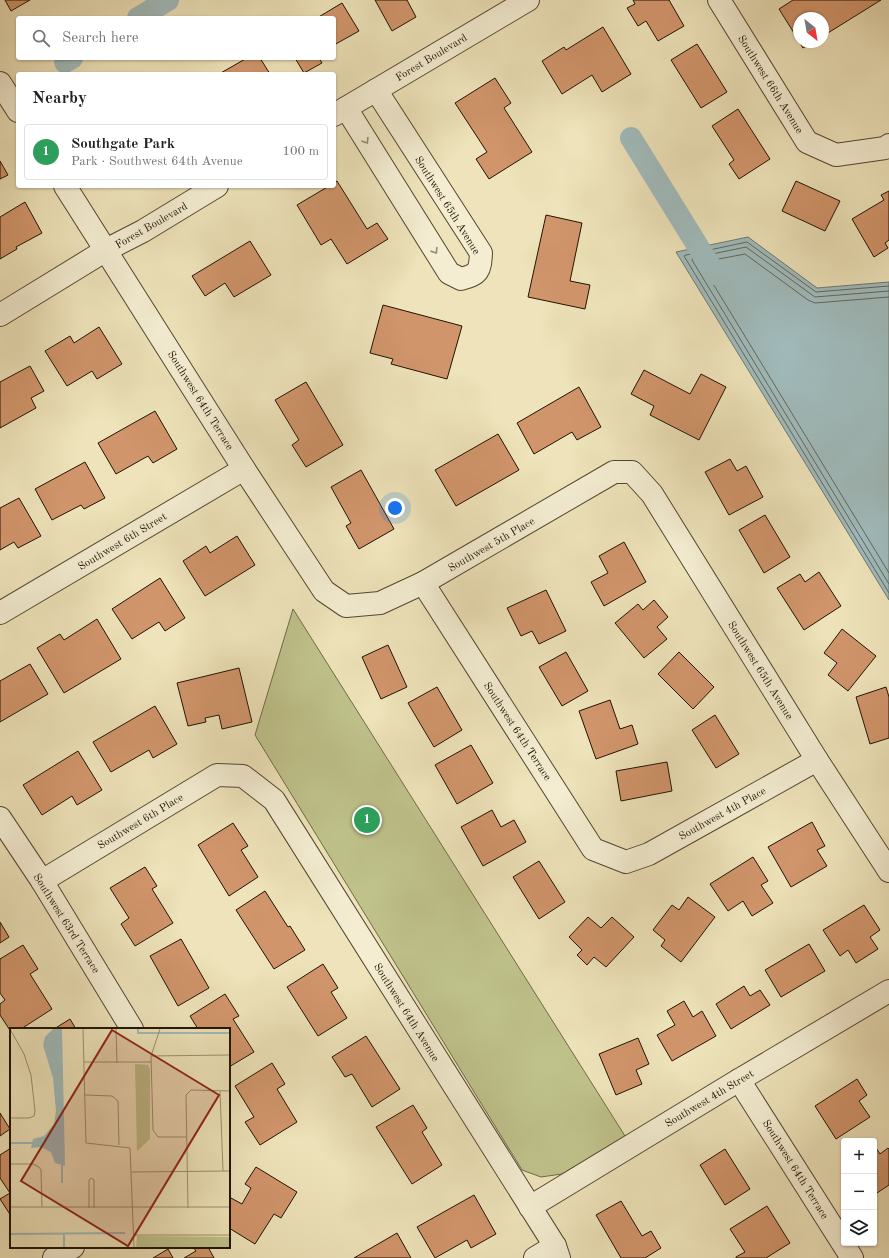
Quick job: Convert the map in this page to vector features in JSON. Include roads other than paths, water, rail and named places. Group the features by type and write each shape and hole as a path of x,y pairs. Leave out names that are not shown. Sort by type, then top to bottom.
{"street":[{"name":"Forest Boulevard","path":"340,111 528,0"},
{"name":"Southwest 66th Avenue","path":"719,0 807,142 836,155 884,148 889,145"},
{"path":"1,86 16,108"},
{"name":"Southwest 65th Avenue","path":"340,111 449,273 461,279 473,276 480,266 481,253 376,90"},
{"name":"Southwest 64th Terrace","path":"66,188 244,469 324,591 346,606"},
{"name":"Forest Boulevard","path":"0,315 106,250 143,231 214,188"},
{"name":"Southwest 6th Street","path":"0,613 244,469"},
{"name":"Southwest 5th Place","path":"346,606 380,603 423,583 614,472 632,472"},
{"name":"Southwest 65th Avenue","path":"632,472 652,494 817,760 889,870"},
{"name":"Southwest 64th Terrace","path":"423,583 593,849 626,862"},
{"name":"Southwest 4th Place","path":"626,862 649,854 817,760"},
{"name":"Southwest 6th Place","path":"42,881 217,775 242,776"},
{"name":"Southwest 64th Avenue","path":"242,776 274,800 557,1252"},
{"name":"Southwest 63rd Terrace","path":"0,818 42,881 131,1028"},
{"name":"Southwest 4th Street","path":"530,1207 889,991"},
{"name":"Southwest 64th Terrace","path":"739,1080 852,1258"},
{"path":"54,1258 71,1248"},
{"path":"536,1258 557,1252"}],"water":[{"path":"748,237 817,288 889,282 889,600 676,252"}],"waterway":[{"path":"141,16 168,0"},
{"path":"65,62 68,60"},
{"path":"631,138 715,274"}],"place":[{"name":"Southgate Park","path":"367,820"}]}
